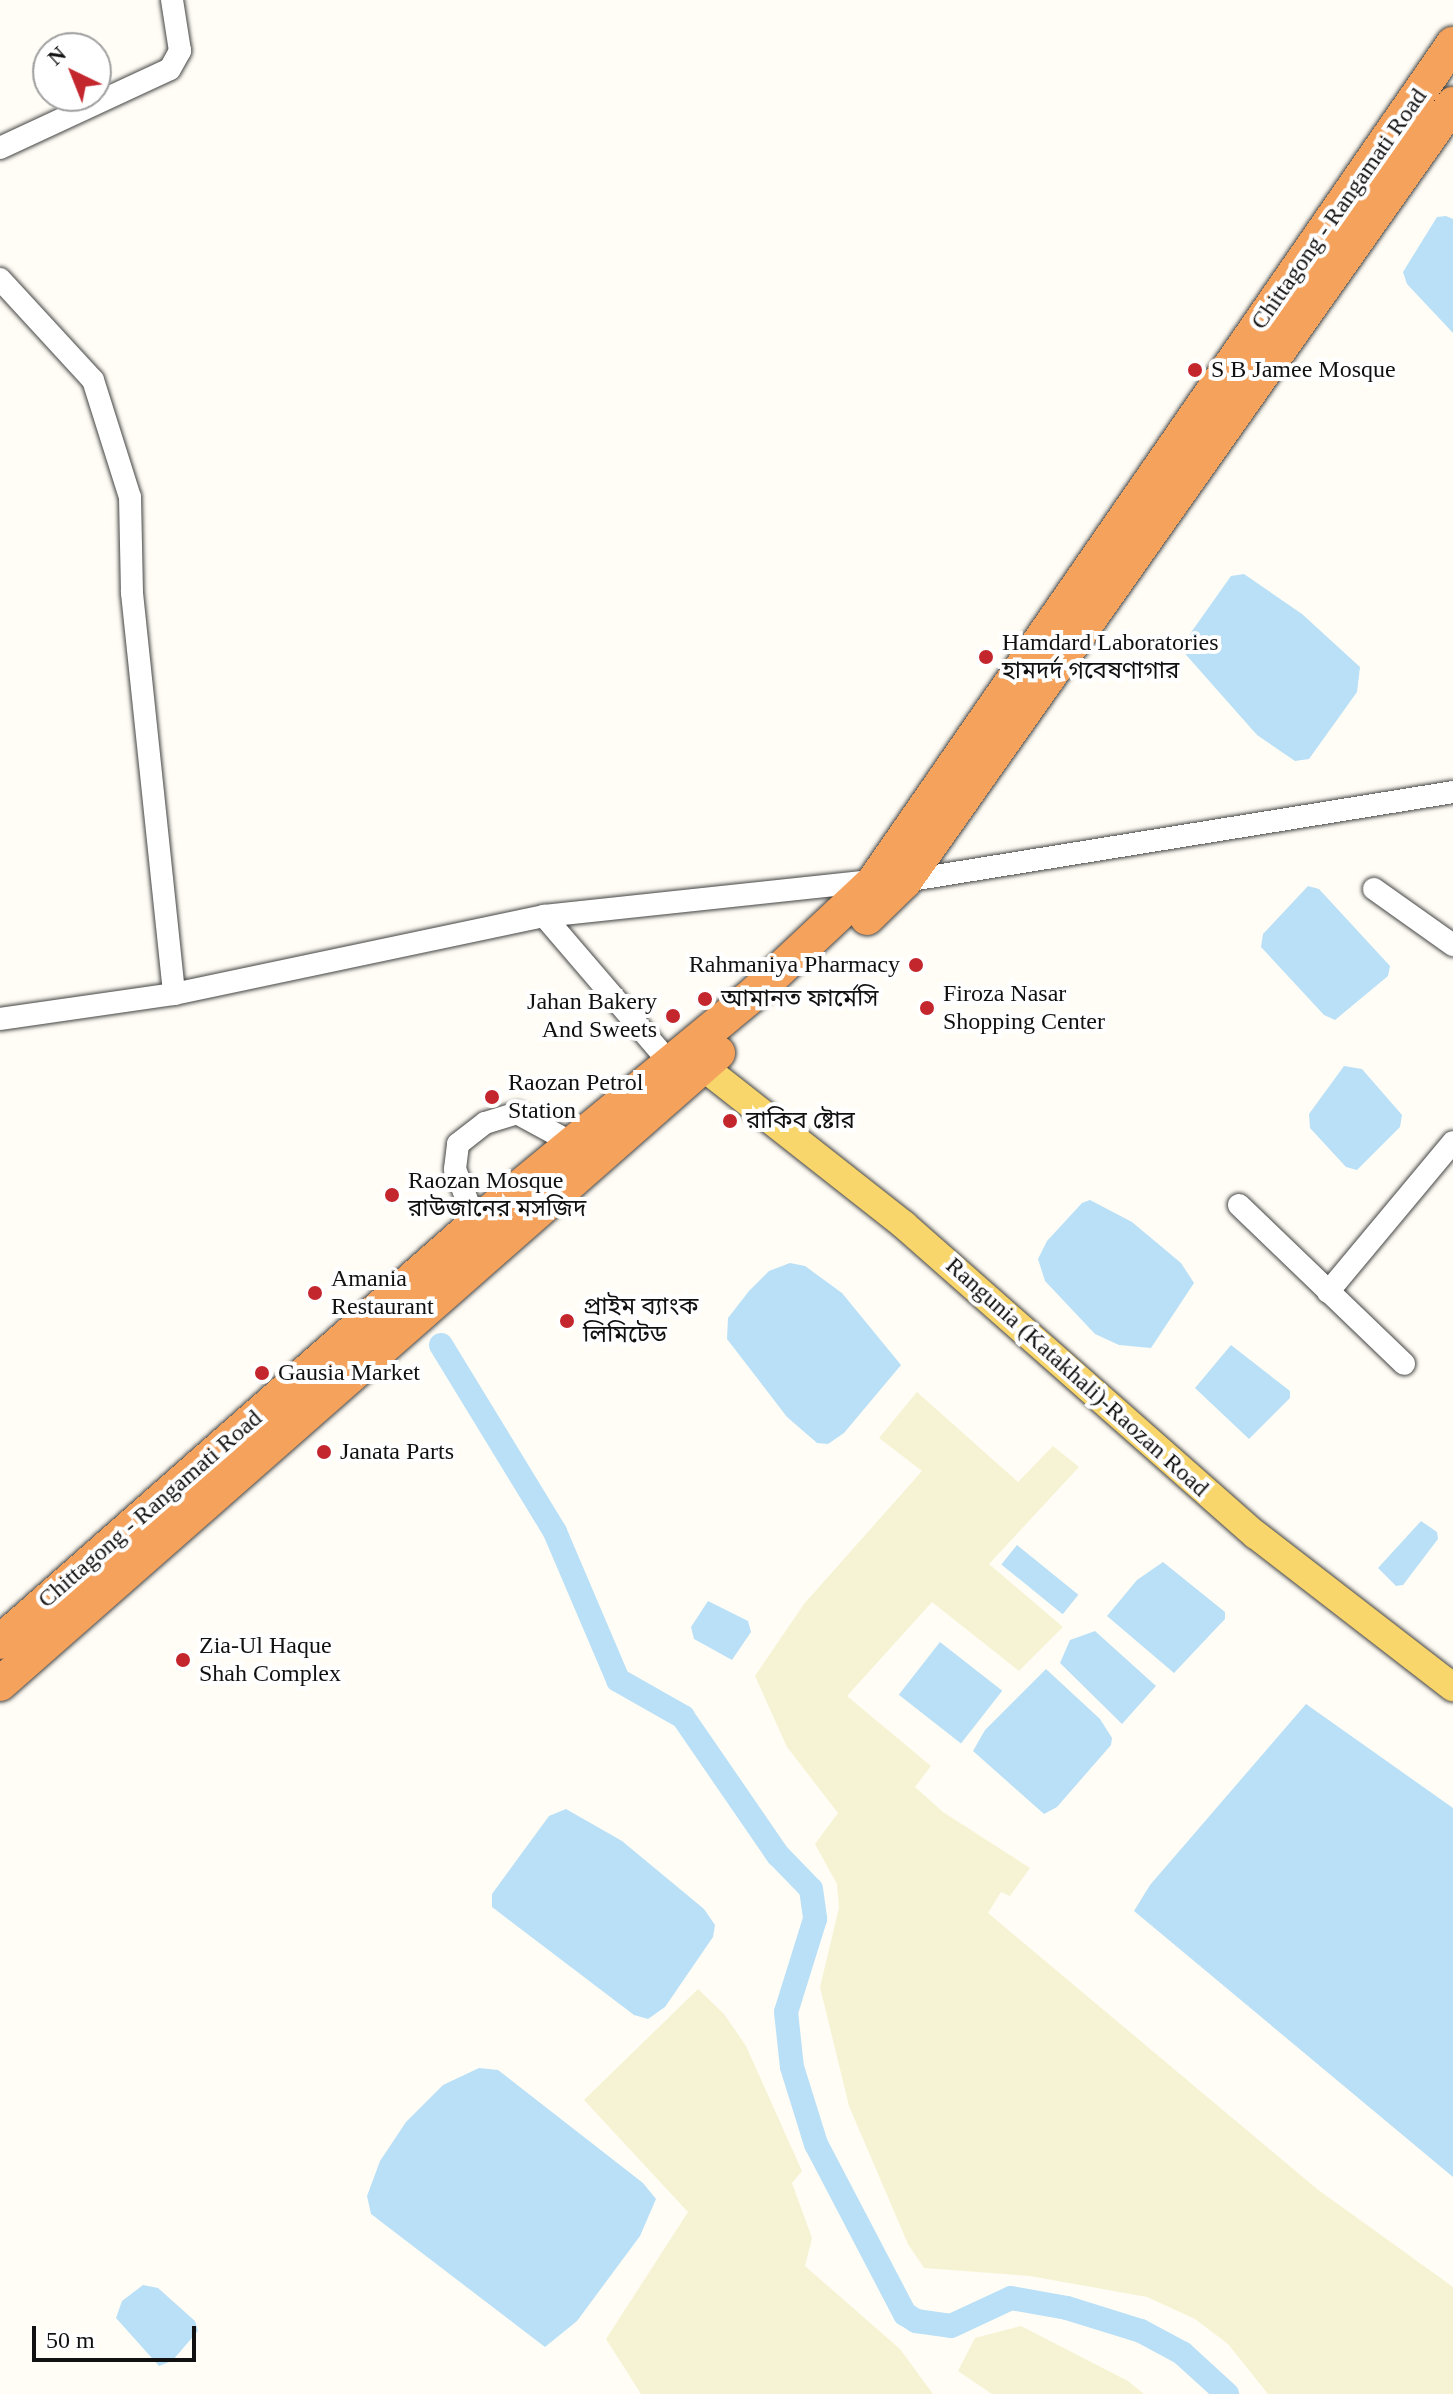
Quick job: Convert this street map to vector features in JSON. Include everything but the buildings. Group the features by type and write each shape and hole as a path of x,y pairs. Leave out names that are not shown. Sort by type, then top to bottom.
{"highway":[{"name":"Chittagong - Rangamati Road","path":"0,1684 686,1064 757,991 889,881 1247,369 1453,44"},
{"name":"Chittagong - Rangamati Road","path":"1247,369 1453,104"},
{"name":"Chittagong - Rangamati Road","path":"0,1642 476,1223 572,1143 686,1064"}],"main road":[{"name":"Rangunia (Katakhali)-Raozan Road","path":"686,1064 904,1225 1256,1535 1453,1687"}],"street":[{"path":"0,148 170,69 180,51 172,0"},
{"path":"0,279 93,380 130,497 132,593 174,994"},
{"path":"0,1019 174,994 544,916 889,881 1453,792"},
{"path":"1374,889 1453,945"},
{"path":"544,916 686,1064"},
{"path":"476,1223 455,1169 458,1144 485,1123 517,1113 572,1143"},
{"path":"1328,1292 1453,1142"},
{"path":"1239,1205 1404,1364"}],"shaded area":[{"path":"917,1392 1018,1482 1053,1446 1079,1467 989,1564 1063,1627 1019,1671 932,1602 847,1696 931,1766 915,1787 943,1812 1030,1868 1010,1896 1001,1892 988,1913 1317,2189 1453,2287 1453,2394 1268,2394 1228,2344 1195,2319 1147,2297 1030,2276 924,2268 908,2244 849,2106 820,1987 839,1908 837,1884 815,1844 838,1813 787,1747 755,1676 804,1604 922,1471 879,1438"},
{"path":"698,1989 724,2014 746,2046 802,2171 792,2183 812,2238 805,2266 900,2349 933,2394 641,2394 606,2339 688,2212 584,2100"},
{"path":"1021,2326 1128,2381 1144,2394 992,2394 958,2371 975,2338"}],"water":[{"path":"1437,217 1453,219 1453,333 1407,284 1403,272"},
{"path":"1244,574 1302,614 1360,667 1357,692 1309,759 1295,761 1257,735 1180,648 1231,576"},
{"path":"1308,886 1319,889 1390,966 1388,976 1335,1020 1324,1015 1261,947 1263,934"},
{"path":"1344,1066 1362,1069 1402,1115 1400,1127 1357,1170 1346,1167 1310,1128 1309,1114"},
{"path":"1090,1200 1132,1222 1181,1263 1194,1283 1151,1348 1119,1345 1095,1334 1045,1281 1038,1259 1047,1241 1082,1203"},
{"path":"790,1263 805,1266 842,1293 901,1365 844,1433 828,1444 817,1443 787,1417 727,1339 728,1318 749,1291 769,1271"},
{"path":"1231,1345 1290,1391 1290,1398 1249,1439 1195,1388"},
{"path":"1421,1521 1437,1532 1438,1539 1403,1585 1396,1586 1378,1568"},
{"path":"1017,1545 1078,1595 1063,1614 1001,1564"},
{"path":"1163,1562 1225,1612 1225,1619 1174,1673 1107,1616 1137,1580"},
{"path":"708,1601 748,1621 751,1632 732,1660 694,1639 691,1627"},
{"path":"1095,1631 1156,1686 1122,1724 1060,1663 1070,1640"},
{"path":"940,1642 1002,1691 961,1743 899,1695"},
{"path":"1046,1669 1100,1719 1112,1738 1111,1745 1057,1807 1044,1814 973,1751 985,1730"},
{"path":"1306,1704 1453,1808 1453,2177 1134,1911 1150,1885"},
{"path":"566,1809 622,1841 704,1909 715,1925 713,1937 665,2007 648,2019 634,2015 492,1907 492,1894 549,1816"},
{"path":"479,2068 498,2070 643,2183 656,2199 640,2236 577,2321 545,2347 371,2214 367,2196 380,2161 406,2122 443,2085"},
{"path":"143,2285 158,2288 195,2321 198,2331 172,2361 159,2366 116,2318 122,2301"}],"waterway":[{"path":"441,1345 555,1532 618,1680 683,1717 778,1855 811,1889 815,1919 786,2012 792,2067 816,2144 905,2314 916,2321 951,2326 1011,2298 1067,2308 1141,2331 1182,2353 1227,2394"}],"place":[{"name":"S B Jamee Mosque","path":"1195,370"},
{"name":"Hamdard Laboratories হামদর্দ গবেষণাগার","path":"986,657"},
{"name":"Rahmaniya Pharmacy","path":"916,965"},
{"name":"আমানত ফার্মেসি","path":"705,999"},
{"name":"Firoza Nasar Shopping Center","path":"927,1008"},
{"name":"Jahan Bakery And Sweets","path":"673,1016"},
{"name":"Raozan Petrol Station","path":"492,1097"},
{"name":"রাকিব ষ্টোর","path":"730,1121"},
{"name":"Raozan Mosque রাউজানের মসজিদ","path":"392,1195"},
{"name":"Amania Restaurant","path":"315,1293"},
{"name":"প্রাইম ব্যাংক লিমিটেড","path":"567,1321"},
{"name":"Gausia Market","path":"262,1373"},
{"name":"Janata Parts","path":"324,1452"},
{"name":"Zia-Ul Haque Shah Complex","path":"183,1660"}]}
